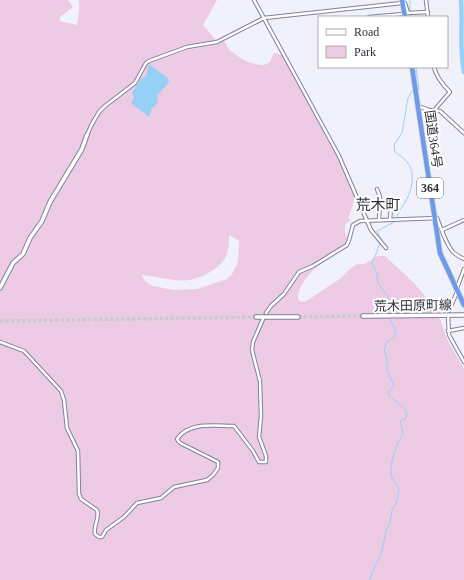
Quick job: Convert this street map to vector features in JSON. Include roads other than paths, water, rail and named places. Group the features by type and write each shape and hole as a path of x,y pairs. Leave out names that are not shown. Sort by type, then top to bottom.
{"highway":[{"path":"402,2 405,16"},
{"name":"国道364号","path":"412,68 440,253 464,305"}],"street":[{"path":"254,0 339,156 366,221 374,234 386,248"},
{"path":"426,0 428,16"},
{"path":"0,288 13,263 23,254 30,238 42,221 52,198 82,149 92,124 99,112 135,83 149,60 188,47 217,42 264,18 402,2 405,3 408,13 428,12"},
{"path":"434,68 440,80 450,92 436,108 436,110"},
{"path":"418,106 442,113 464,133"},
{"path":"377,189 380,197 379,220"},
{"path":"380,204 391,206 390,220"},
{"path":"266,314 271,306 284,294 299,272 314,266 347,245 355,224 360,221 438,219 451,249 455,254 464,259"},
{"path":"442,230 464,220"},
{"path":"464,269 449,313 448,331 464,360"},
{"name":"荒木田原町線","path":"363,316 449,313 464,315"},
{"path":"256,317 298,317"},
{"path":"0,342 24,351 61,391 64,400 67,428 78,451 79,494 81,499 97,510 98,515 94,530 95,534 102,537 106,530 124,517 138,503 158,499 174,487 201,483 213,475 218,468 218,462 182,444 177,439 194,427 203,425 234,426 253,450 259,462 266,462 266,456 259,437 260,381 252,350 253,342 263,320"},
{"path":"448,331 464,328"}],"water":[{"path":"149,64 168,78 169,82 157,96 158,103 152,108 149,117 131,103 134,98 132,93 140,80 146,76"}],"waterway":[{"path":"410,0 410,16"},
{"path":"461,0 462,54 464,72"},
{"path":"416,68 418,90"},
{"path":"397,218 398,212 404,204 411,189 412,172 407,162 395,152 394,145 402,133 408,98 412,91"},
{"path":"389,315 391,301 378,283 377,273 372,263 381,239 377,231 396,221"},
{"path":"369,580 382,551 392,510 397,502 399,488 391,476 391,465 396,447 403,433 400,421 405,419 407,414 388,393 394,385 387,371 387,359 384,349 387,342 394,337 396,331 389,318"}],"tunnel":[{"path":"298,317 363,316"},
{"path":"0,321 256,317"}],"district":[{"name":"荒木町","path":"378,205"}]}
